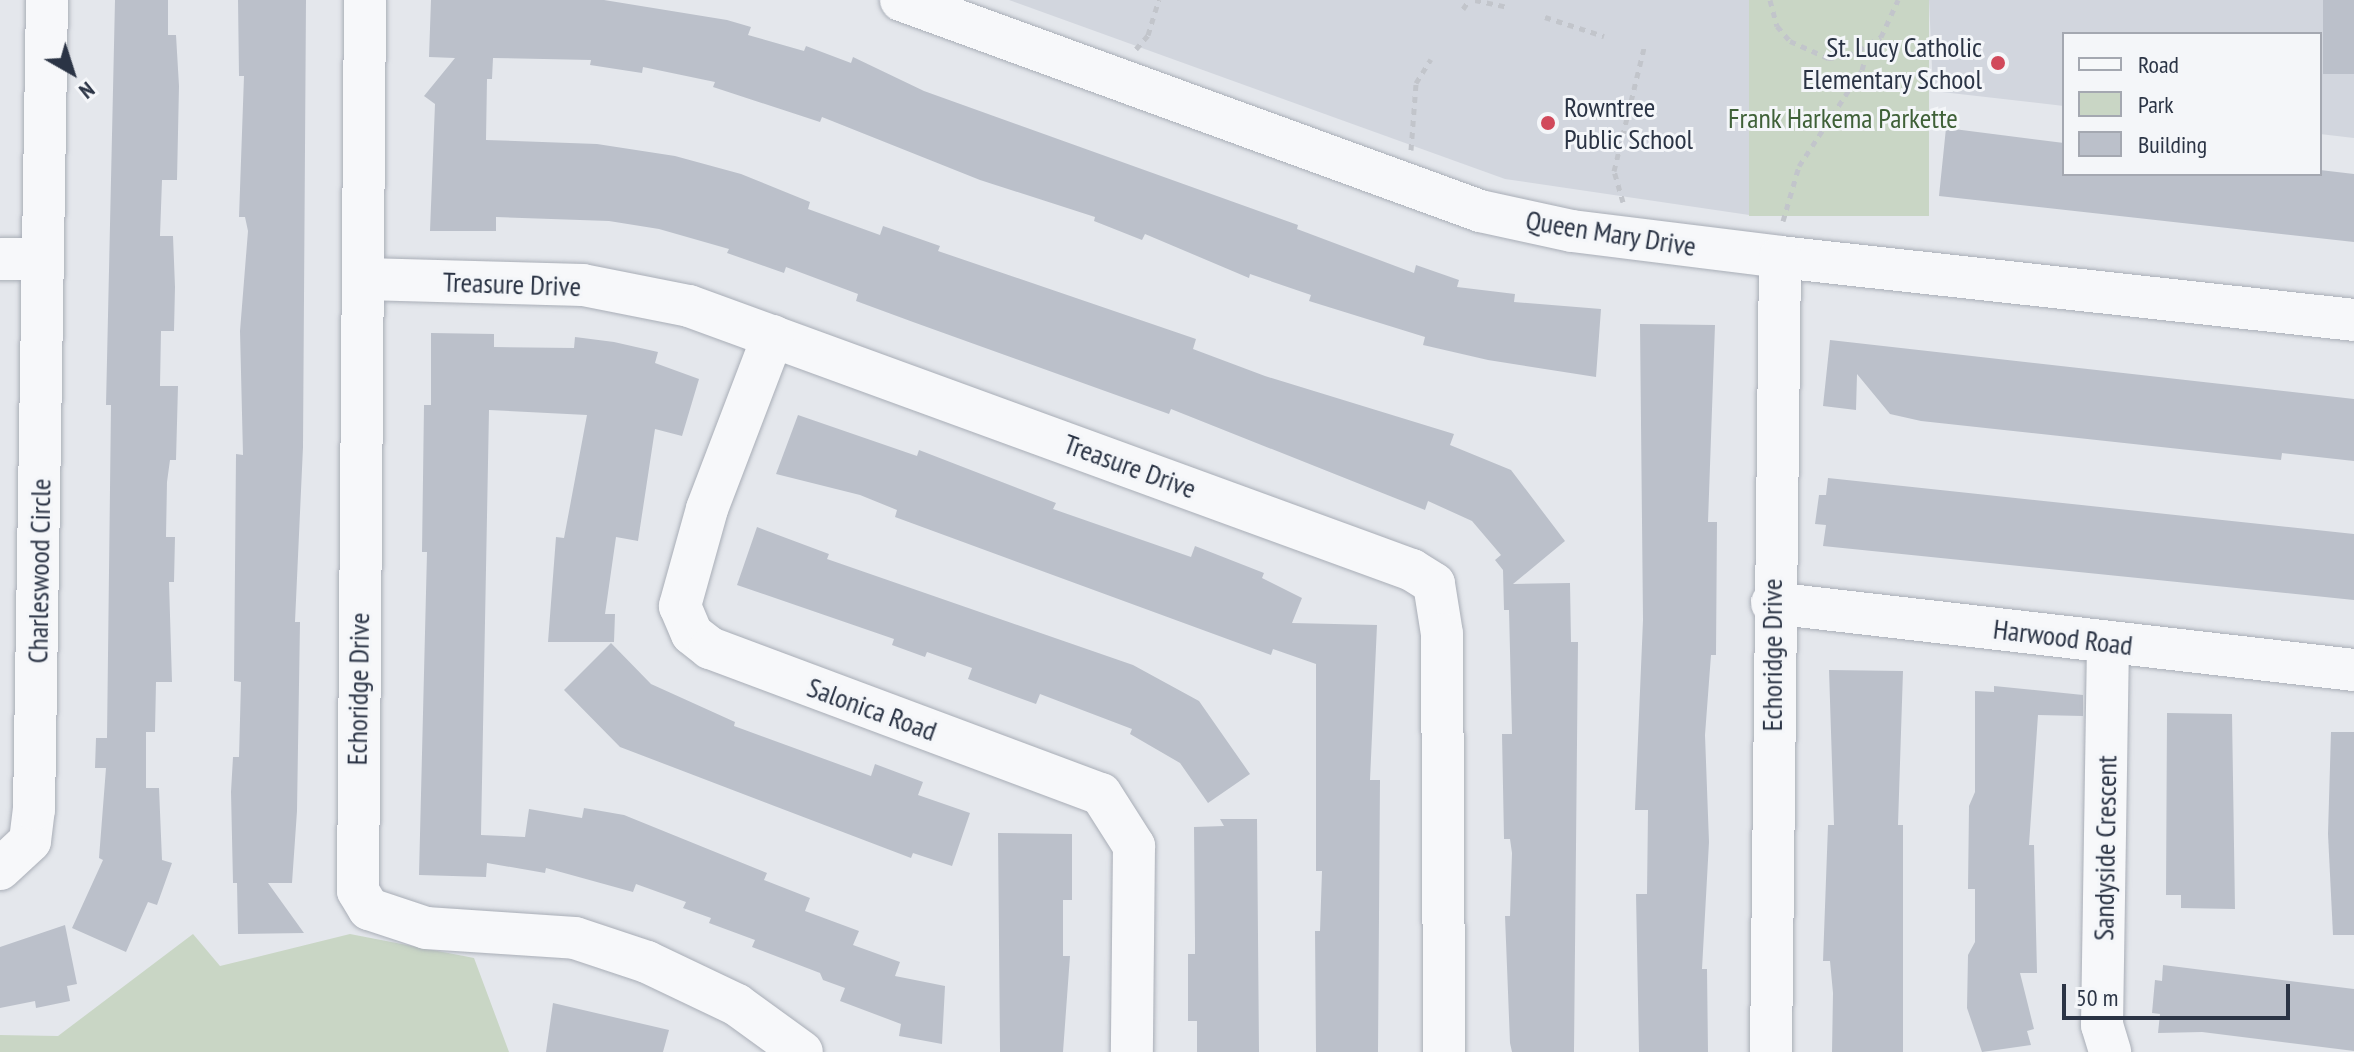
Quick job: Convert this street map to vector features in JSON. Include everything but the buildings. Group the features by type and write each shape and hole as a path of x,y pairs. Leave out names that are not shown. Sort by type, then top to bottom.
{"street":[{"name":"Charleswood Circle","path":"0,869 30,841 34,809 47,0"},
{"name":"Echoridge Drive","path":"365,0 358,891 369,909 426,928 575,938 647,962 737,1005 802,1052"},
{"name":"Queen Mary Drive","path":"901,0 1480,211 1572,231 1782,240 2354,320"},
{"name":"Echoridge Drive","path":"1771,1052 1772,603 1782,240"},
{"path":"0,259 43,260"},
{"name":"Treasure Drive","path":"365,279 583,285 689,306 1412,570 1434,584 1442,634 1444,1052"},
{"name":"Salonica Road","path":"773,336 707,509 680,606 692,634 710,648 1101,794 1134,846 1132,1052"},
{"name":"Harwood Road","path":"1772,603 2354,670"},
{"name":"Sandyside Crescent","path":"2108,643 2102,1025 2110,1052"}],"path":[{"path":"1135,50 1148,35 1159,0"},
{"path":"1463,9 1472,0 1507,7"},
{"path":"1770,0 1777,26 1808,53 1828,58 1868,48"},
{"path":"1782,240 1799,166 1862,70 1868,48 1891,23 1898,0"},
{"path":"1545,17 1604,36"},
{"path":"1623,203 1614,171 1644,48"},
{"path":"1410,151 1416,83 1431,59"}],"shaded area":[{"name":"Rowntree Public School","path":"1009,0 1749,0 1756,216 1505,179"},
{"name":"St. Lucy Catholic Elementary School","path":"1929,0 2354,0 2354,138 2322,134 2322,32 2062,32 2062,106 1933,91"}],"green space":[{"name":"Frank Harkema Parkette","path":"1749,0 1929,0 1929,216 1749,216"},
{"path":"193,934 220,966 350,934 474,958 509,1052 0,1052 0,1035 58,1036"}],"place":[{"name":"St. Lucy Catholic Elementary School","path":"1998,63"},
{"name":"Rowntree Public School","path":"1548,123"}]}
